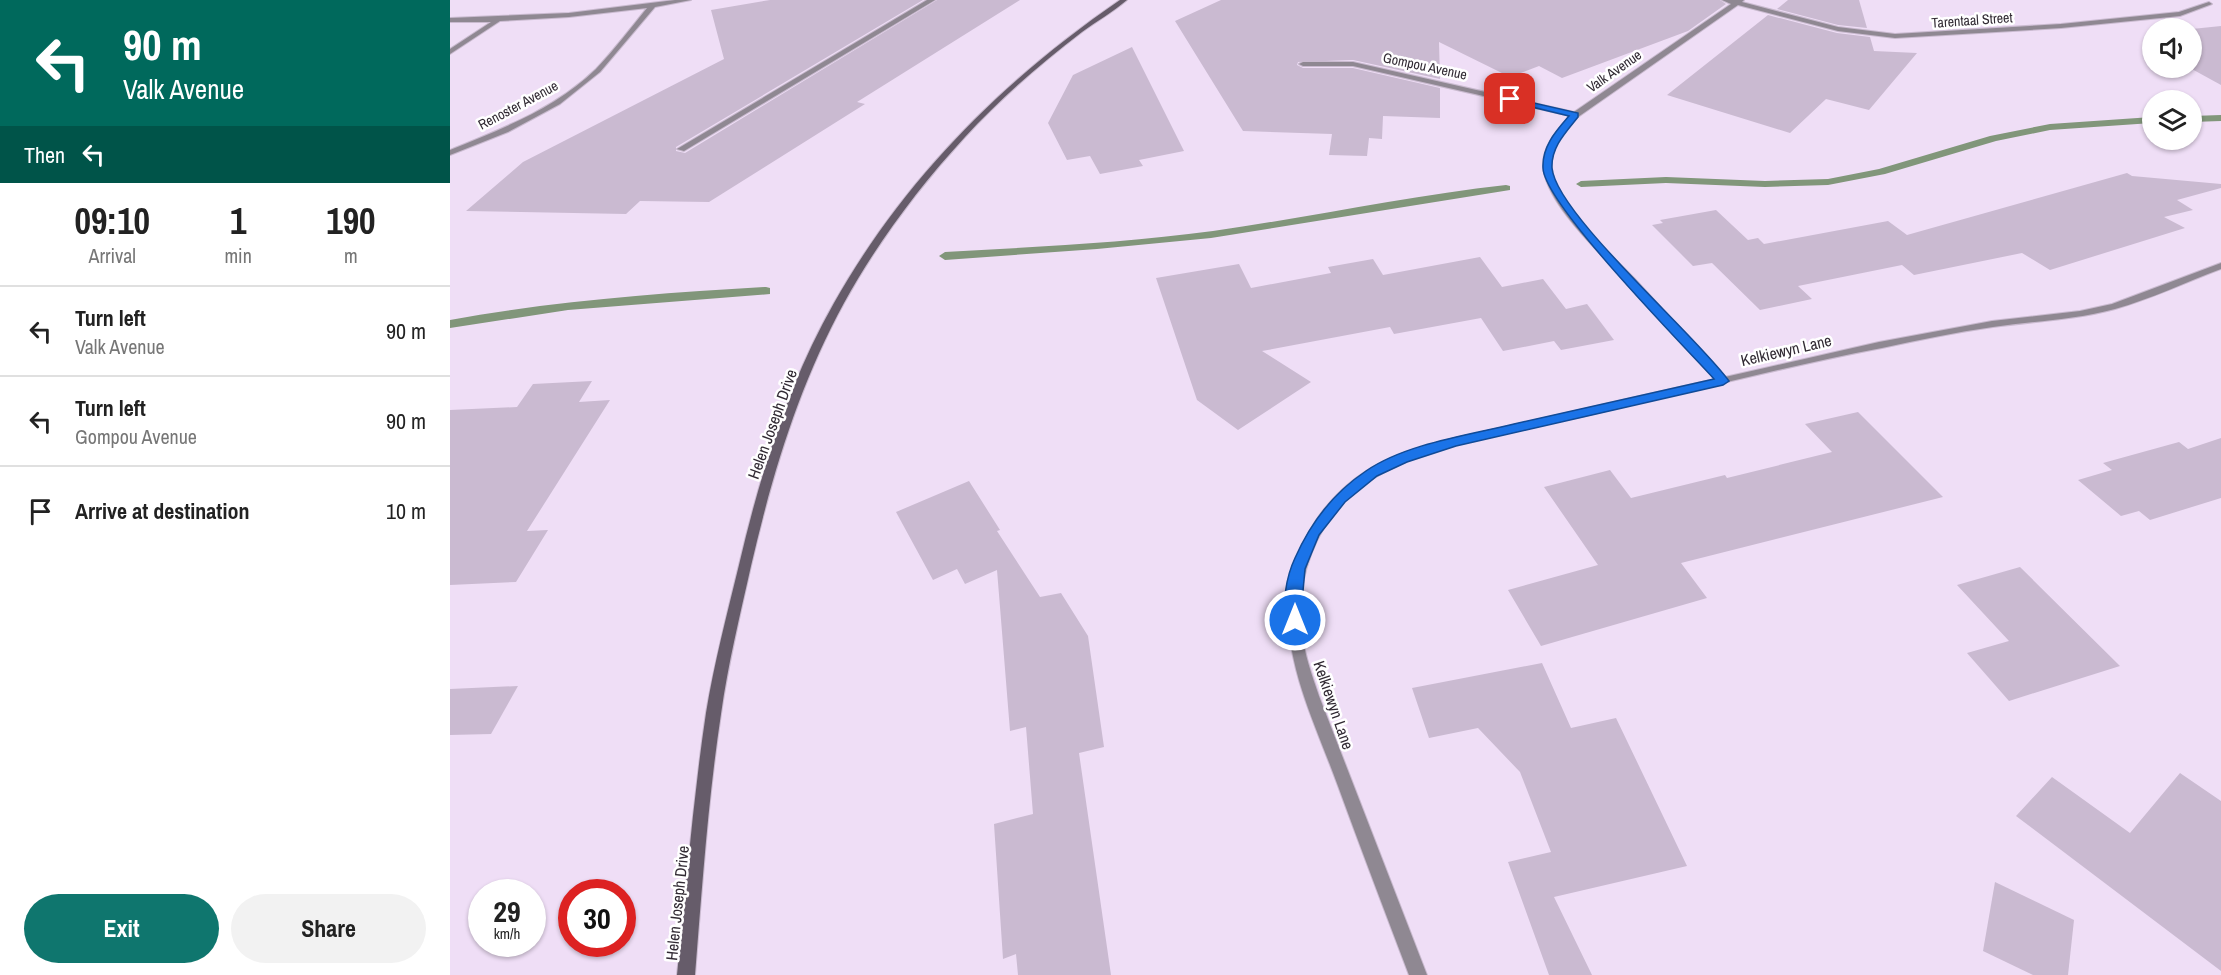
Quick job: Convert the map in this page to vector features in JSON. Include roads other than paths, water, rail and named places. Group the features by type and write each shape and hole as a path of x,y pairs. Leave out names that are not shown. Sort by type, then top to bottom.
{"street":[{"path":"450,20 498,20 652,6 688,0"},
{"path":"681,149 932,0"},
{"name":"Helen Joseph Drive","path":"686,975 712,723 747,547 798,393 839,303 904,202 980,116 1050,54 1124,0"},
{"name":"Tarentaal Street","path":"1725,0 1838,29 1895,36 2180,14 2209,4"},
{"name":"Valk Avenue","path":"1723,381 1584,229 1555,189 1547,169 1549,153 1556,138 1575,115 1739,2"},
{"name":"Renoster Avenue","path":"450,153 556,103 588,80 652,6"},
{"path":"450,52 498,20"},
{"name":"Gompou Avenue","path":"1303,64 1353,64 1575,115"},
{"name":"Kelkiewyn Lane","path":"1418,975 1365,841 1299,654 1293,603 1298,569 1313,533 1340,498 1372,473 1402,459 1454,442 1879,345 1992,324 2098,310 2150,294 2221,266"}],"waterway":[{"path":"2202,119 2221,118"},
{"path":"1581,184 1666,180 1765,184 1828,182 1881,172 1994,138 2050,127 2142,121"},
{"path":"945,256 1173,239 1249,229 1409,201 1506,188"},
{"path":"450,324 568,306 766,291"}]}
